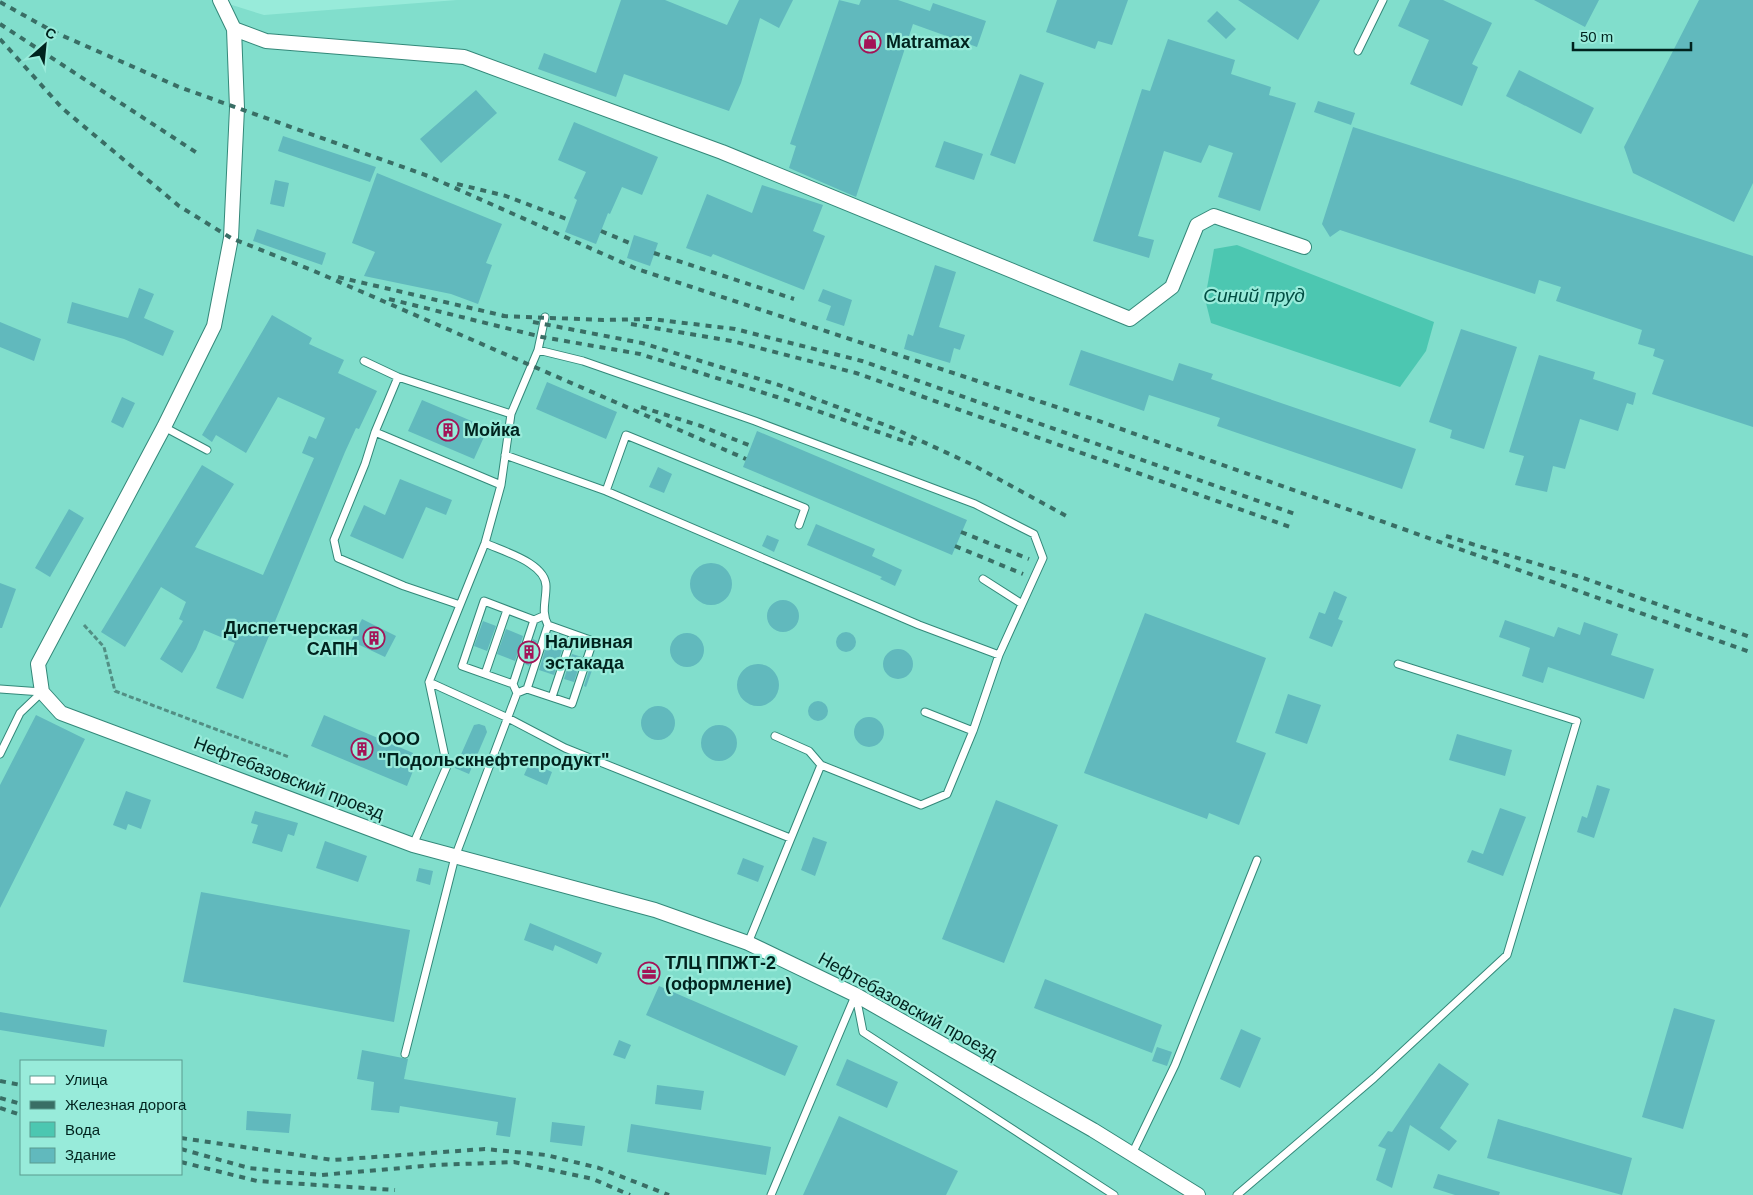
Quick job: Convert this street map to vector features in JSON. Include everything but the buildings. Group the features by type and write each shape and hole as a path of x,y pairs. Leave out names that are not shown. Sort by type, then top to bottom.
{"street":[{"path":"42,692 38,664 164,427 214,326 232,238 237,108 234,30 220,0"},
{"path":"234,30 266,41 464,57 722,152 1130,319 1172,287 1197,225 1214,216 1304,247"},
{"name":"Нефтебазовский проезд","path":"42,692 61,713 413,845 655,910 748,943 856,995 1093,1130 1198,1195"}],"lane":[{"path":"1358,51 1383,0"},
{"path":"413,845 446,766 429,682 485,543 501,485 511,414 538,350 545,317"},
{"path":"538,350 583,361 755,421 975,504 1034,534 1043,558 999,655 947,794 921,806 822,765 809,751 775,736"},
{"path":"364,362 398,377 511,414"},
{"path":"398,377 334,540 338,558 404,586 460,605"},
{"path":"164,427 207,450"},
{"path":"375,432 501,485"},
{"path":"606,491 626,435 805,508 799,525"},
{"path":"505,455 606,491 919,625 999,655"},
{"path":"485,543 534,564 547,583 543,616 548,625 593,641 572,704 527,689 517,693"},
{"path":"983,580 1022,604"},
{"path":"513,684 462,666 484,601 534,620 543,616"},
{"path":"485,674 507,610"},
{"path":"405,1054 455,857 517,693 513,684 534,620"},
{"path":"527,689 548,625"},
{"path":"552,697 573,634"},
{"path":"1237,1195 1374,1078 1507,954 1510,945 1577,721 1398,664"},
{"path":"429,682 508,718 565,748 790,838"},
{"path":"0,689 42,692"},
{"path":"0,754 20,713 42,692"},
{"path":"925,712 972,731"},
{"path":"748,943 790,838 822,765"},
{"path":"1132,1154 1175,1065 1257,860"},
{"path":"770,1195 856,995"},
{"path":"856,995 863,1032 1114,1195"}],"path":[{"path":"84,625 104,647 115,691 289,757"}],"shaded area":[{"path":"0,0 216,0 264,15 457,0 1753,0 1753,1195 0,1195"}],"water":[{"name":"Синий пруд","path":"1237,245 1434,322 1426,351 1400,387 1211,323 1205,299 1214,249"}],"railway":[{"path":"0,2 54,32 179,87 428,176 637,269 1093,419 1753,653"},
{"path":"0,24 197,153"},
{"path":"0,39 62,108 179,206 231,238 314,271 746,459"},
{"path":"457,184 506,196 569,220"},
{"path":"601,231 632,244"},
{"path":"654,253 794,299"},
{"path":"338,277 509,317"},
{"path":"389,299 542,337 640,354 777,397 913,444"},
{"path":"502,316 603,320 651,319 735,329 862,361 1295,514"},
{"path":"533,322 642,343 779,385 893,428 971,464 1070,518"},
{"path":"631,324 732,341 856,373 1290,527"},
{"path":"641,407 701,426 751,446"},
{"path":"961,532 1029,559"},
{"path":"1446,536 1583,578 1753,638"},
{"path":"955,546 1023,574"},
{"path":"0,1081 20,1085"},
{"path":"0,1098 20,1104"},
{"path":"0,1108 20,1115"},
{"path":"182,1138 333,1160 485,1149 546,1155 599,1168 669,1195"},
{"path":"182,1149 249,1168 321,1175 436,1165 514,1162 593,1179 630,1195"},
{"path":"182,1162 257,1181 395,1190"}],"place":[{"name":"Matramax","path":"870,42"},
{"name":"Мойка","path":"448,430"},
{"name":"Диспетчерская САПН","path":"374,638"},
{"name":"Наливная эстакада","path":"529,652"},
{"name":"ООО \"Подольскнефтепродукт\"","path":"362,749"},
{"name":"ТЛЦ ППЖТ-2 (оформление)","path":"649,973"}]}
